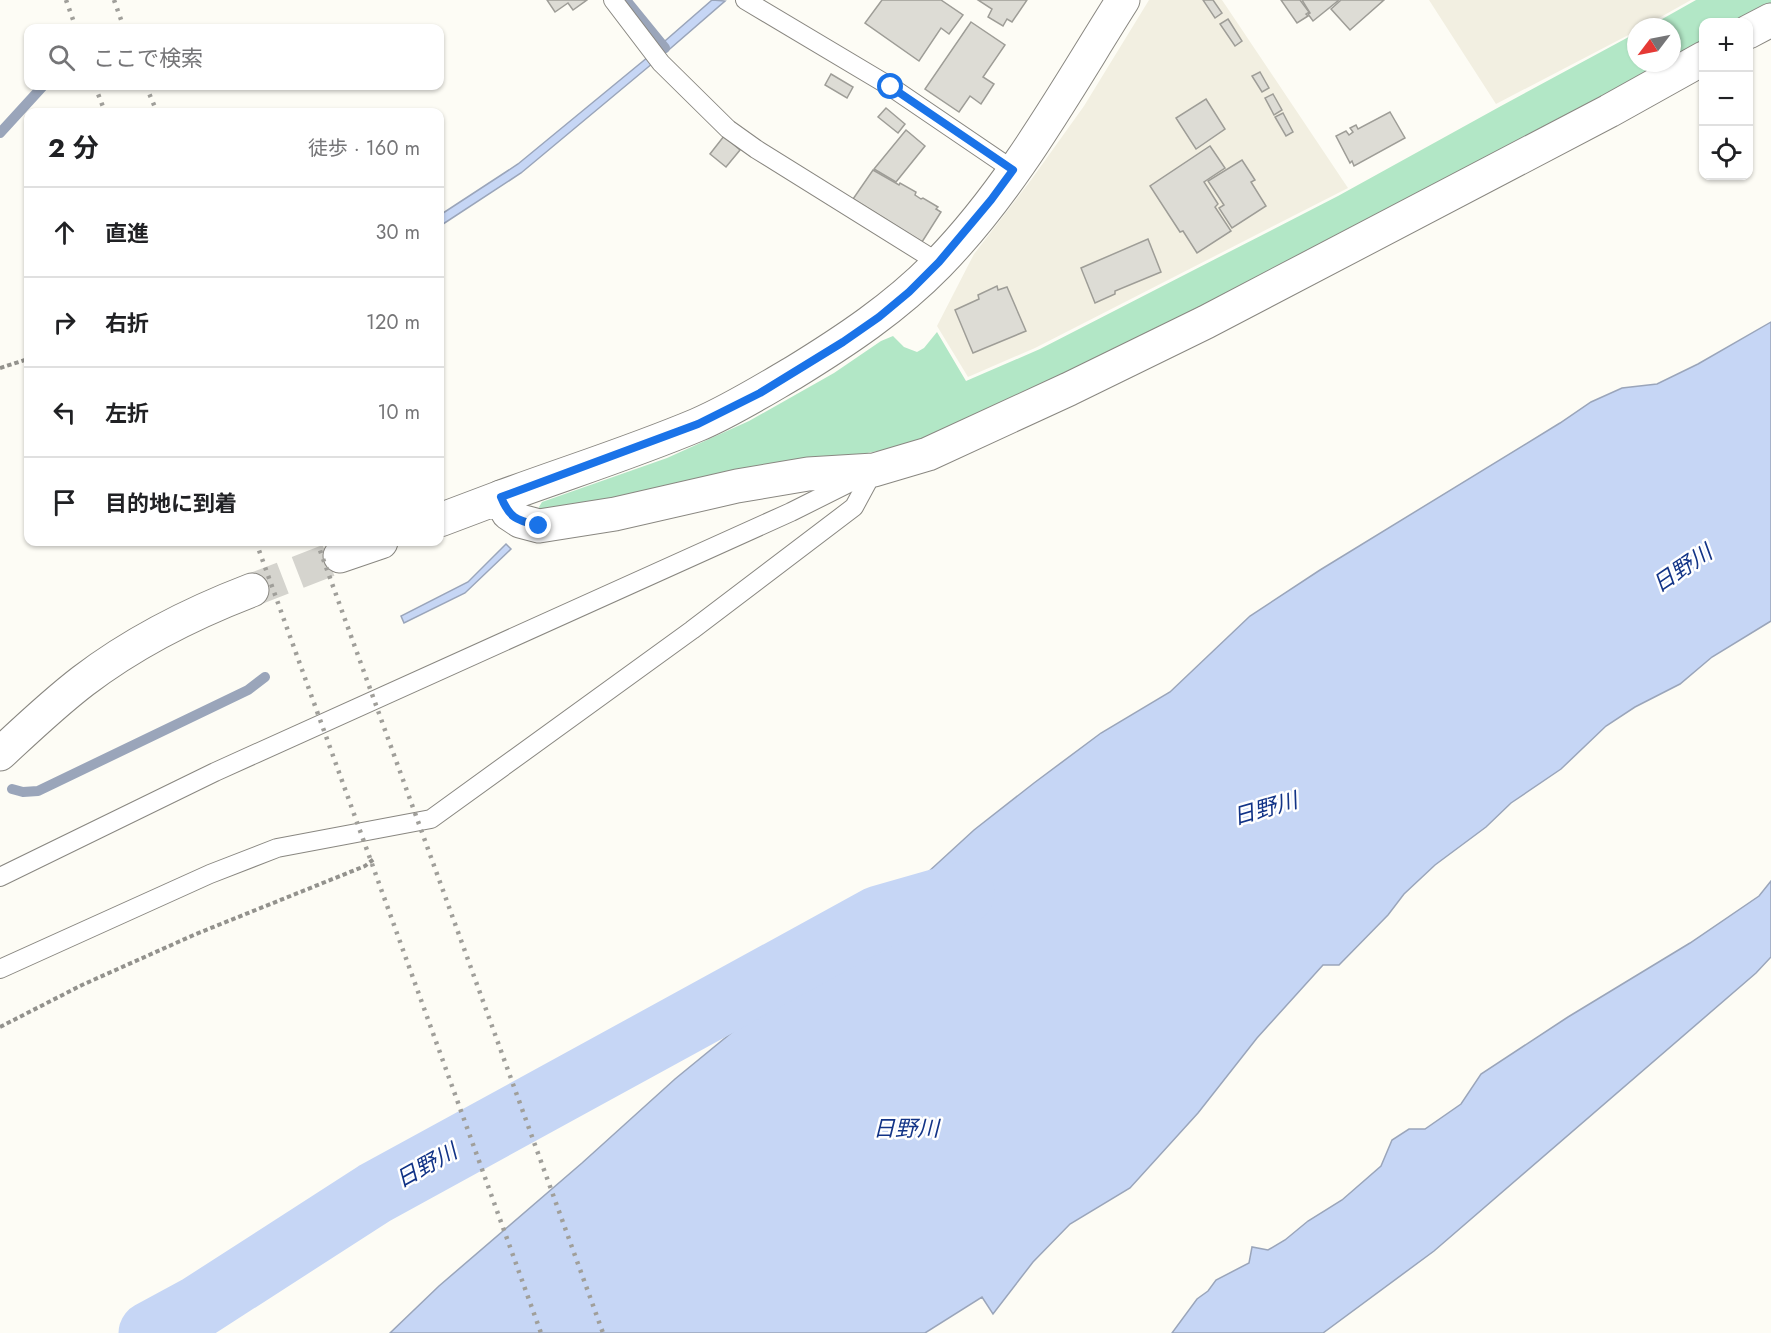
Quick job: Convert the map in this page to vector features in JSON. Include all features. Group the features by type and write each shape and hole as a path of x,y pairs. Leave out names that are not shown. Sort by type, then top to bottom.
{"street":[{"path":"444,518 698,424 760,393 879,317 909,292 939,262 985,208 1033,142 1123,0"},
{"path":"1753,30 1771,20"},
{"path":"501,497 507,513 520,521 539,526 615,514 737,486 784,478 808,474 874,470 928,454 1206,322 1609,111 1699,61"},
{"path":"340,556 369,546"},
{"path":"0,754 84,680 133,647 204,608 252,590"}],"lane":[{"path":"613,0 655,56 728,129 756,149 939,262"},
{"path":"745,0 891,87 1013,170"},
{"path":"0,969 210,874 277,848 431,819 692,630 854,507 874,470"},
{"path":"0,877 215,772 791,512 874,470"}],"path":[{"path":"0,368 24,360"},
{"path":"0,1027 82,985 196,934 365,866 391,847 396,825"}],"shaded area":[{"path":"1149,0 1222,0 1348,188 1035,348 968,377 937,326 974,254 1084,106"},
{"path":"1429,0 1691,0 1659,18 1627,18 1627,36 1496,104"}],"green space":[{"path":"1696,0 1771,0 1771,9 1753,19 1699,18 1699,49 1681,59 1681,18 1664,18"},
{"path":"1627,38 1627,72 1656,72 1183,322 912,445 541,511 539,507 542,502 667,458 749,421 834,373 881,341 893,336 904,347 917,352 924,348 937,332 966,381 1040,349 1338,196"}],"water":[{"path":"712,0 725,1 664,54 658,47"},
{"path":"648,57 653,63 521,173 444,223 444,212 518,164"},
{"name":"日野川","path":"1771,322 1771,621 1712,657 1680,684 1635,707 1606,726 1561,769 1511,803 1486,827 1435,865 1404,894 1388,915 1339,965 1323,965 1257,1038 1198,1113 1130,1188 1070,1224 1033,1262 993,1314 982,1297 925,1333 390,1333 439,1286 582,1163 675,1079 835,948 879,917 974,830 1034,783 1101,733 1170,692 1250,616 1591,402 1622,388 1657,384 1698,364"},
{"path":"506,544 511,549 465,593 404,623 401,616 468,582"},
{"path":"1771,881 1771,957 1756,973 1434,1251 1323,1333 1172,1333 1197,1299 1208,1291 1216,1280 1249,1263 1252,1247 1268,1250 1285,1240 1308,1221 1342,1200 1381,1166 1392,1140 1409,1129 1425,1129 1461,1104 1481,1074 1568,1017 1690,943 1759,896"}],"building":[{"path":"547,0 587,0 573,10 568,3 555,12"},
{"path":"882,0 941,0 963,15 949,34 941,28 919,61 865,23"},
{"path":"978,0 1027,0 1012,22 1007,19 1003,26 988,17 992,9"},
{"path":"1203,0 1213,0 1222,13 1215,18"},
{"path":"1281,0 1300,0 1309,12 1306,14 1308,16 1297,23"},
{"path":"1302,0 1339,0 1313,21"},
{"path":"1341,0 1384,0 1350,30 1331,9"},
{"path":"1228,19 1242,41 1235,46 1220,24"},
{"path":"971,22 1005,45 983,77 994,84 981,104 970,96 959,112 925,89"},
{"path":"1260,72 1269,88 1262,92 1252,76"},
{"path":"831,74 853,87 847,98 825,85"},
{"path":"1273,94 1282,110 1274,115 1265,98"},
{"path":"1206,99 1225,129 1196,149 1176,118"},
{"path":"886,108 905,124 898,133 878,117"},
{"path":"1390,112 1405,138 1354,166 1352,161 1350,163 1336,136 1346,131 1349,135 1353,132 1350,128 1356,125 1358,129"},
{"path":"1283,113 1293,132 1286,136 1275,117"},
{"path":"906,130 925,146 896,182 874,169"},
{"path":"724,136 740,150 726,167 710,154"},
{"path":"1210,146 1225,168 1204,182 1218,204 1215,207 1231,231 1197,253 1183,231 1180,232 1150,186"},
{"path":"1242,160 1255,180 1251,182 1266,206 1232,228 1219,208 1224,205 1208,181"},
{"path":"873,170 916,192 915,195 938,207 936,209 941,212 922,242 853,199"},
{"path":"1148,239 1161,272 1115,291 1115,294 1095,303 1081,268"},
{"path":"997,286 998,290 1007,287 1026,331 973,353 955,310 979,299 978,295"}],"waterway":[{"path":"626,0 665,48"},
{"path":"0,133 39,90"},
{"path":"12,789 23,792 38,791 248,690 265,677"},
{"name":"日野川","path":"150,1333 198,1307 375,1193 879,917 963,893"}],"tunnel":[{"path":"252,590 340,556"}],"railway":[{"path":"66,0 75,24"},
{"path":"114,0 123,24"},
{"path":"97,90 103,108"},
{"path":"148,90 155,108"},
{"path":"257,546 541,1333"},
{"path":"318,546 603,1333"}],"route":[{"path":"539,526 520,521 507,513 501,497 698,424 760,393 843,342 879,317 909,292 939,262 991,200 1013,170 891,87"}]}
